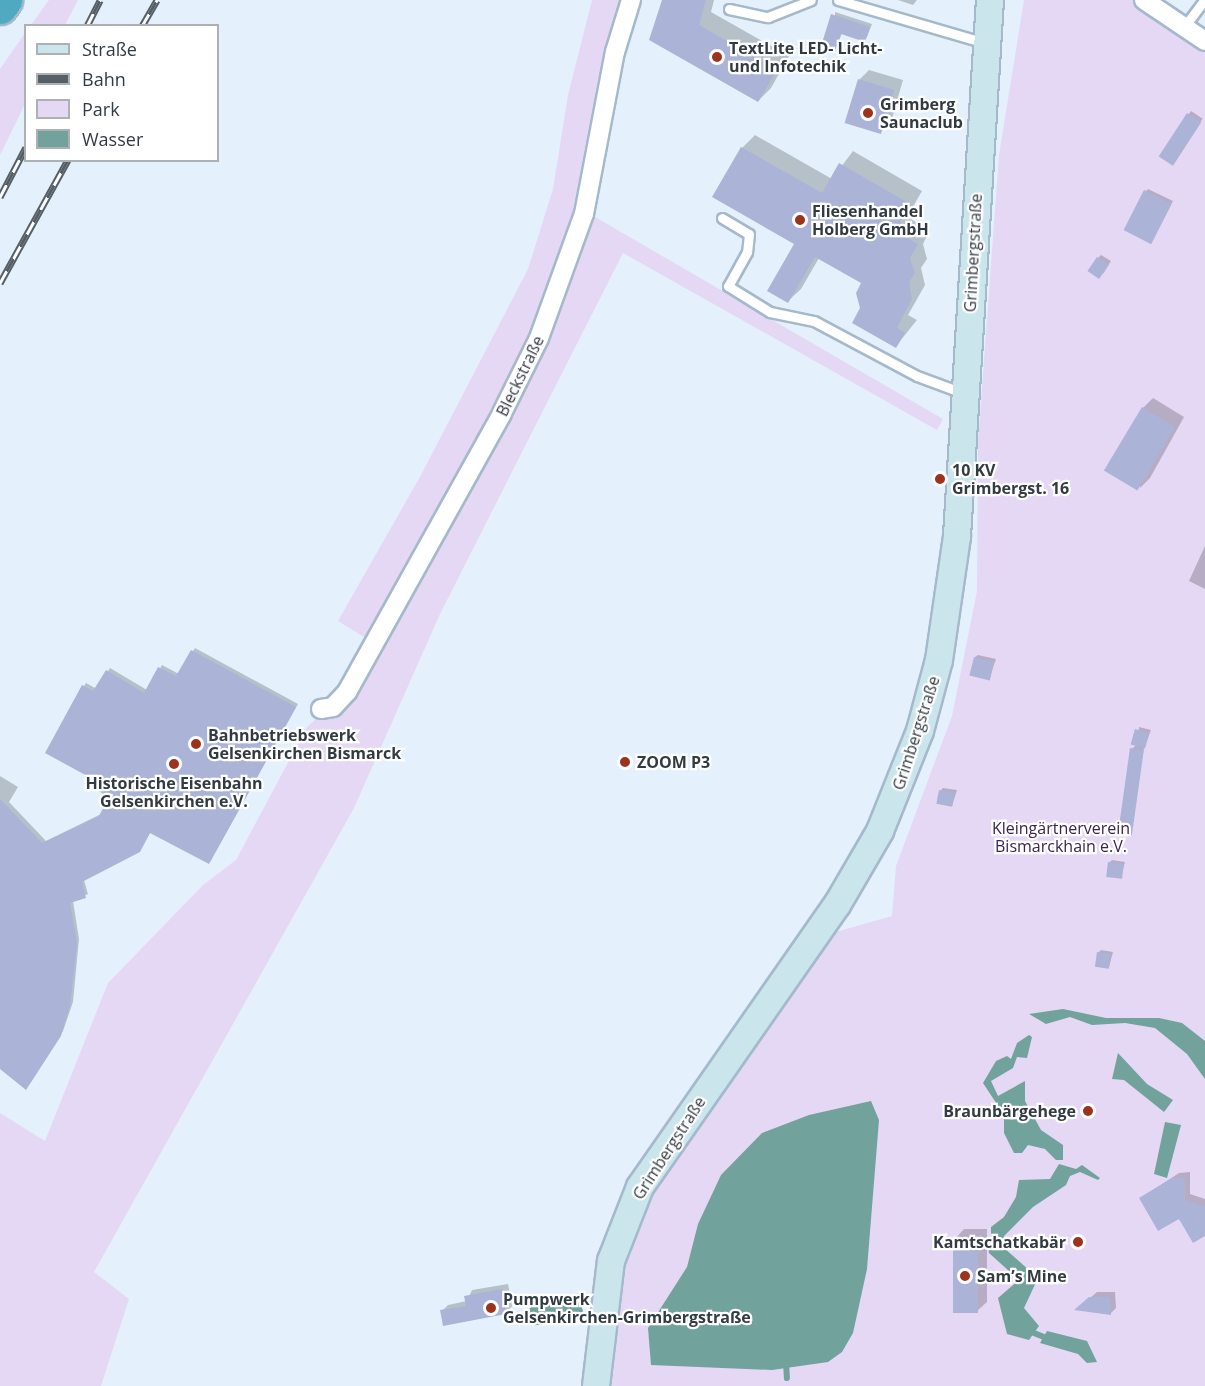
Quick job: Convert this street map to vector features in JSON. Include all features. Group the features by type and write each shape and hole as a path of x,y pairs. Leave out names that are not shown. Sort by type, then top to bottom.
{"highway":[{"path":"0,7 5,0"}],"street":[{"name":"Bleckstraße","path":"321,709 333,707 347,692 497,423 539,338 584,214 615,52 631,0"},
{"name":"Grimbergstraße","path":"596,1386 611,1262 640,1187 831,915 880,831 900,788 939,660 951,590 965,394 985,43 990,0"},
{"path":"1144,0 1205,40"}],"lane":[{"path":"729,9 768,17 811,0"},
{"path":"838,0 985,43"},
{"path":"1184,27 1204,0"},
{"path":"722,218 749,234 747,252 728,286 770,312 814,321 917,376 965,394"}],"green space":[{"path":"49,0 78,0 66,24 32,24"},
{"path":"592,0 627,0 590,214 943,419 937,430 623,253 440,614 354,808 94,1272 129,1299 101,1386 0,1386 0,1113 45,1141 108,983 203,885 236,860 307,727 332,705 372,642 338,621 421,475 528,269 553,189 568,95"},
{"name":"Kleingärtnerverein Bismarckhain e.V.","path":"1024,0 1139,0 1205,44 1205,1386 607,1386 621,1264 648,1188 829,934 892,916 896,866 952,716 977,591 978,442 999,155"},
{"path":"24,34 24,106 0,155 0,69"}],"water":[{"path":"1063,1009 1106,1018 1159,1018 1182,1023 1205,1041 1205,1079 1187,1054 1155,1028 1125,1023 1092,1025 1070,1017 1046,1024 1029,1014"},
{"path":"1029,1035 1032,1037 1027,1058 1017,1057 1013,1068 991,1081 998,1096 1025,1081 1025,1101 1041,1130 1063,1145 1063,1160 1056,1160 1045,1149 1028,1145 1022,1153 1014,1153 1004,1133 1004,1115 983,1083 996,1061 1007,1056 1011,1059 1017,1043"},
{"path":"1118,1053 1147,1084 1173,1100 1164,1112 1124,1080 1112,1079"},
{"path":"871,1101 879,1120 867,1269 853,1333 842,1352 828,1362 772,1370 651,1365 648,1328 687,1267 698,1224 721,1175 762,1133 809,1115"},
{"path":"1165,1122 1181,1125 1167,1178 1154,1174"},
{"path":"1059,1164 1076,1169 1082,1165 1100,1178 1098,1180 1080,1172 1070,1176 1066,1185 1033,1207 1004,1236 1004,1248 1038,1278 1024,1308 1039,1326 1029,1340 1007,1334 998,1298 1019,1280 989,1253 987,1240 991,1239 991,1227 1004,1217 1016,1197 1019,1180 1050,1179"},
{"path":"1047,1331 1087,1341 1097,1362 1087,1363 1078,1354 1040,1343"}],"building":[{"name":"TextLite LED- Licht- und Infotechik","path":"662,0 706,0 699,25 777,70 758,102 649,40"},
{"path":"831,14 870,27 865,42 841,34 835,51 821,46"},
{"name":"Grimberg Saunaclub","path":"858,79 894,90 881,134 845,123"},
{"path":"1187,113 1201,122 1173,166 1159,157"},
{"path":"741,147 822,193 839,163 910,204 895,231 918,244 910,258 915,273 909,282 912,299 897,328 905,333 896,348 852,323 860,308 856,293 861,283 815,257 788,303 767,291 794,244 712,197"},
{"path":"1144,190 1172,204 1151,244 1124,230"},
{"path":"1097,257 1109,265 1099,279 1087,271"},
{"path":"1142,407 1175,427 1137,491 1104,470"},
{"path":"191,650 296,707 209,864 150,833 140,852 82,882 86,898 70,903 77,943 70,1006 61,1036 26,1090 0,1069 0,799 42,843 99,816 109,797 97,790 100,783 45,753 82,685 93,691 106,670 144,693 158,667 176,676"},
{"path":"974,657 994,662 990,681 969,675"},
{"path":"1135,729 1149,733 1145,749 1131,744"},
{"path":"1130,748 1144,750 1132,835 1118,833"},
{"path":"939,790 955,793 952,807 936,804"},
{"path":"1108,862 1124,864 1122,879 1106,877"},
{"path":"1097,952 1111,954 1109,969 1095,967"},
{"path":"1172,1178 1185,1178 1185,1200 1205,1206 1205,1236 1193,1243 1179,1219 1158,1231 1139,1198"},
{"name":"Sam’s Mine","path":"953,1238 978,1238 978,1313 953,1313"},
{"name":"Pumpwerk Gelsenkirchen-Grimbergstraße","path":"502,1289 506,1314 443,1326 440,1310 466,1306 464,1296"},
{"path":"1089,1297 1110,1297 1111,1315 1074,1310"}],"waterway":[{"path":"537,1315 573,1311"},
{"path":"1034,1333 1049,1339"},
{"path":"786,1361 787,1378"}],"railway":[{"path":"88,24 100,0"},
{"path":"143,24 157,0"},
{"path":"0,197 24,151"},
{"path":"0,283 67,162"}],"place":[{"name":"TextLite LED- Licht- und Infotechik","path":"717,57"},
{"name":"Grimberg Saunaclub","path":"868,113"},
{"name":"Fliesenhandel Holberg GmbH","path":"800,220"},
{"name":"10 KV Grimbergst. 16","path":"940,479"},
{"name":"Bahnbetriebswerk Gelsenkirchen Bismarck","path":"196,744"},
{"name":"ZOOM P3","path":"625,762"},
{"name":"Historische Eisenbahn Gelsenkirchen e.V.","path":"174,764"},
{"name":"Braunbärgehege","path":"1088,1111"},
{"name":"Kamtschatkabär","path":"1078,1242"},
{"name":"Sam’s Mine","path":"965,1276"},
{"name":"Pumpwerk Gelsenkirchen-Grimbergstraße","path":"491,1308"}]}
